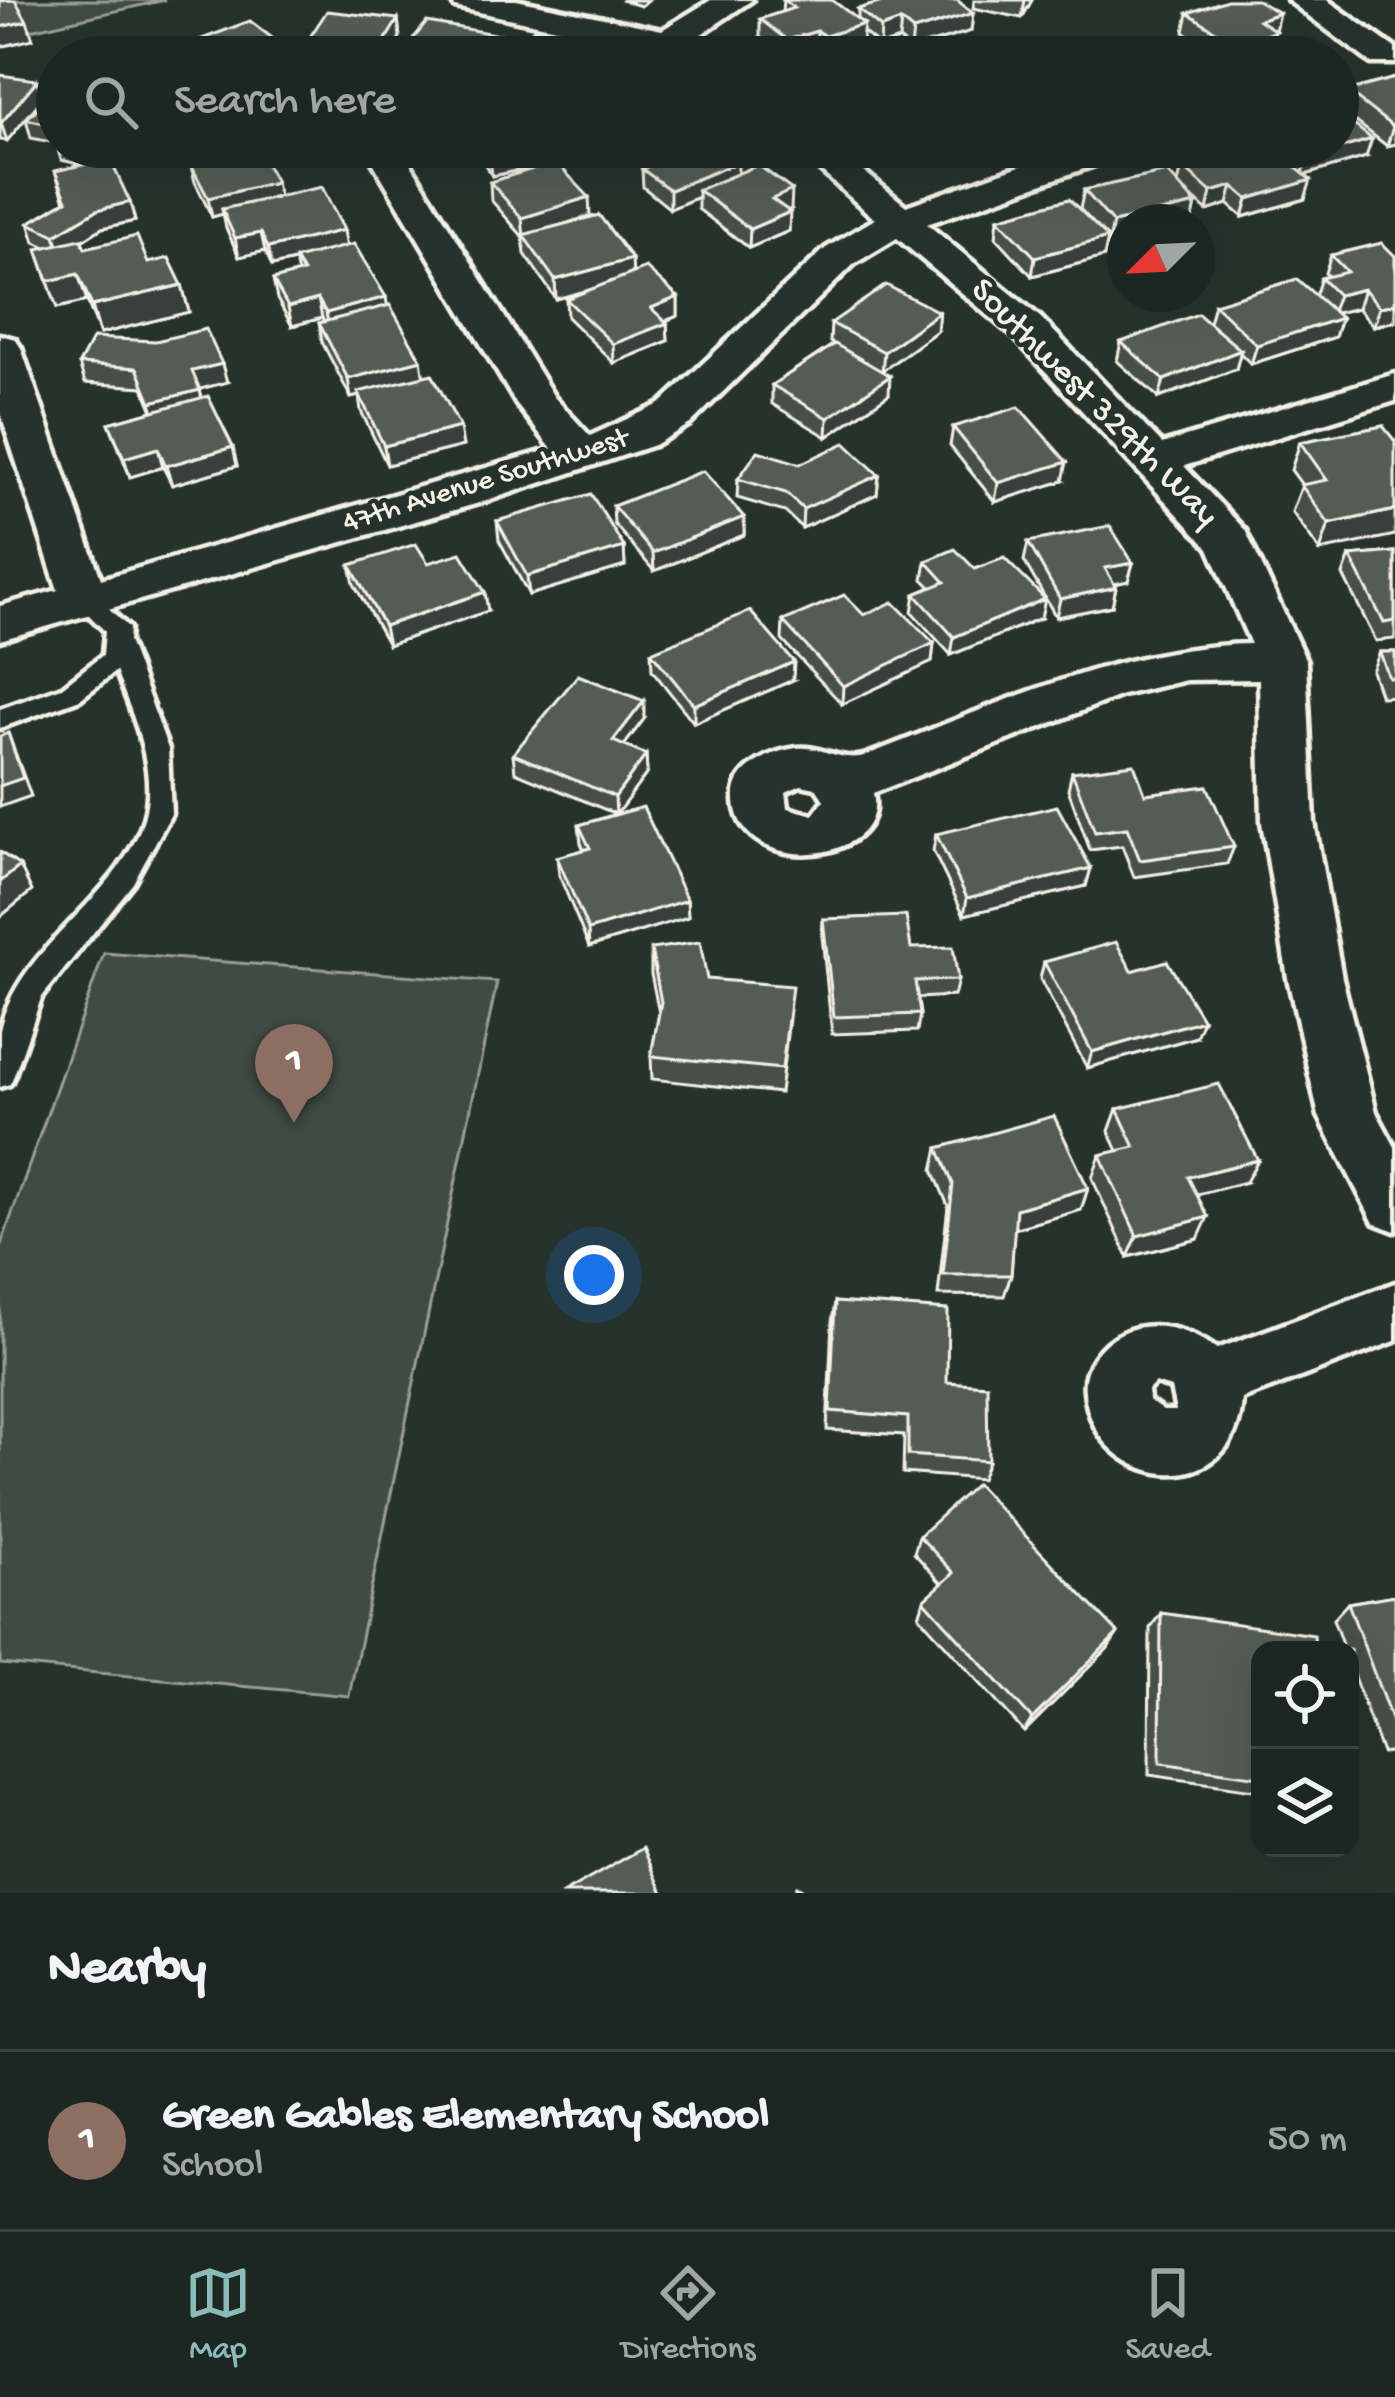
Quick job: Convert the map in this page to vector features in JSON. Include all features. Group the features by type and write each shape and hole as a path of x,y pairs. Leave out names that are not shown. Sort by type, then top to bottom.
{"street":[{"path":"467,0 623,36"},
{"path":"695,36 735,0"},
{"path":"1305,0 1389,54"},
{"path":"1359,64 1389,54"},
{"path":"395,168 538,405 581,454"},
{"name":"Southwest 329th Way","path":"837,168 1027,327 1228,541 1282,661 1288,822 1315,978 1348,1116 1395,1204"},
{"name":"47th Avenue Southwest","path":"0,623 314,536 639,435 675,414 840,256 899,221 1050,168"},
{"path":"0,348 84,598"},
{"path":"1156,460 1395,386"},
{"path":"844,784 1112,680 1186,663 1282,661"},
{"path":"1205,1383 1395,1312"}],"lane":[{"path":"0,719 90,682 115,658 117,628 84,598"},
{"path":"0,1075 34,984 90,917 158,819 160,781 153,744 118,644"}],"shaded area":[{"path":"0,0 165,0 0,37"},
{"path":"104,953 497,982 349,1696 0,1664 0,1248"}],"building":[{"path":"15,0 27,21 0,27 0,1"},
{"path":"784,0 832,0 864,24 825,36 817,31 782,36 760,19 794,8"},
{"path":"889,0 957,0 973,13 913,31 901,21 881,28 858,9"},
{"path":"1227,0 1257,0 1279,13 1259,20 1276,31 1262,36 1223,36 1188,13"},
{"path":"327,11 398,19 388,36 311,36"},
{"path":"250,21 270,36 210,36"},
{"path":"427,22 500,35 499,36 415,36"},
{"path":"534,29 560,36 526,36"},
{"path":"0,75 36,80 36,81 0,123"},
{"path":"1395,78 1395,127 1359,100 1359,88"},
{"path":"1359,129 1372,139 1359,143"},
{"path":"114,168 130,202 97,210 55,235 29,223 67,200 55,171"},
{"path":"193,168 268,168 276,182 208,198"},
{"path":"536,168 562,168 589,197 522,218 490,182"},
{"path":"644,168 723,168 670,190"},
{"path":"751,168 762,168 792,190 772,199 790,212 750,229 698,190"},
{"path":"1184,168 1296,168 1311,180 1248,199 1233,186 1211,192"},
{"path":"1167,172 1196,204 1107,204 1107,216 1084,190"},
{"path":"322,187 344,230 268,248 261,233 235,238 222,209"},
{"path":"1069,199 1107,238 1035,257 998,218"},
{"path":"599,215 632,259 555,280 523,235"},
{"path":"137,236 148,263 169,258 182,285 92,306 78,274 48,281 37,249 81,239 85,248"},
{"path":"1382,243 1395,256 1395,304 1380,307 1364,289 1338,295 1321,278 1347,272 1331,255"},
{"path":"354,244 386,297 326,313 318,299 288,307 273,280 303,272 295,259"},
{"path":"646,268 678,297 651,308 667,323 613,344 566,299"},
{"path":"1297,279 1341,318 1257,345 1215,304"},
{"path":"886,285 939,312 884,352 831,323"},
{"path":"390,305 421,360 348,379 319,323"},
{"path":"1198,314 1241,350 1164,380 1121,342"},
{"path":"206,329 222,364 192,371 200,390 151,402 137,368 79,364 93,338 156,341"},
{"path":"835,344 890,376 828,418 772,385"},
{"path":"432,374 460,427 384,446 358,392"},
{"path":"208,396 233,447 166,466 158,448 124,458 109,423"},
{"path":"1019,407 1067,462 998,483 953,427"},
{"path":"1383,426 1395,441 1395,510 1329,524 1301,485 1327,480 1300,442"},
{"path":"845,443 879,475 803,509 786,493 738,479 758,451 800,464"},
{"path":"703,471 744,517 653,553 613,506"},
{"path":"591,494 624,547 527,576 497,521"},
{"path":"1110,526 1133,563 1105,568 1116,587 1060,599 1028,542"},
{"path":"416,544 428,563 461,553 485,592 384,626 350,565"},
{"path":"955,549 975,569 1004,558 1045,599 954,637 915,594 945,582 926,561"},
{"path":"1395,552 1395,621 1384,623 1350,556"},
{"path":"844,595 864,615 893,602 934,643 843,686 783,621"},
{"path":"750,611 794,662 694,705 651,652"},
{"path":"1380,652 1395,652 1395,678 1389,678"},
{"path":"578,675 644,701 613,741 646,755 615,797 513,754"},
{"path":"8,733 23,778 0,786 0,736"},
{"path":"1134,764 1145,794 1207,786 1234,847 1140,860 1127,828 1095,832 1072,772"},
{"path":"1057,806 1091,868 967,898 936,834"},
{"path":"643,807 687,900 588,930 557,857 590,848 579,825"},
{"path":"0,852 20,866 0,882"},
{"path":"906,916 911,948 953,947 958,980 915,981 920,1014 834,1017 823,919"},
{"path":"700,942 707,979 792,986 782,1069 651,1056 661,1002 651,949"},
{"path":"1116,942 1132,971 1167,961 1203,1020 1092,1052 1044,962"},
{"path":"1219,1084 1258,1160 1188,1177 1208,1217 1137,1236 1100,1155 1135,1147 1117,1109"},
{"path":"1054,1116 1088,1188 1016,1209 1011,1275 943,1275 953,1184 938,1148"},
{"path":"835,1302 948,1310 947,1382 987,1385 988,1461 908,1455 908,1417 830,1411"},
{"path":"976,1484 1118,1633 1032,1719 924,1600 954,1573 919,1536"},
{"path":"1395,1595 1395,1730 1348,1603"},
{"path":"1161,1613 1314,1635 1314,1641 1251,1641 1251,1776 1160,1763"},
{"path":"643,1848 663,1893 564,1893"}],"place":[{"name":"Green Gables Elementary School","path":"294,1123"}]}
